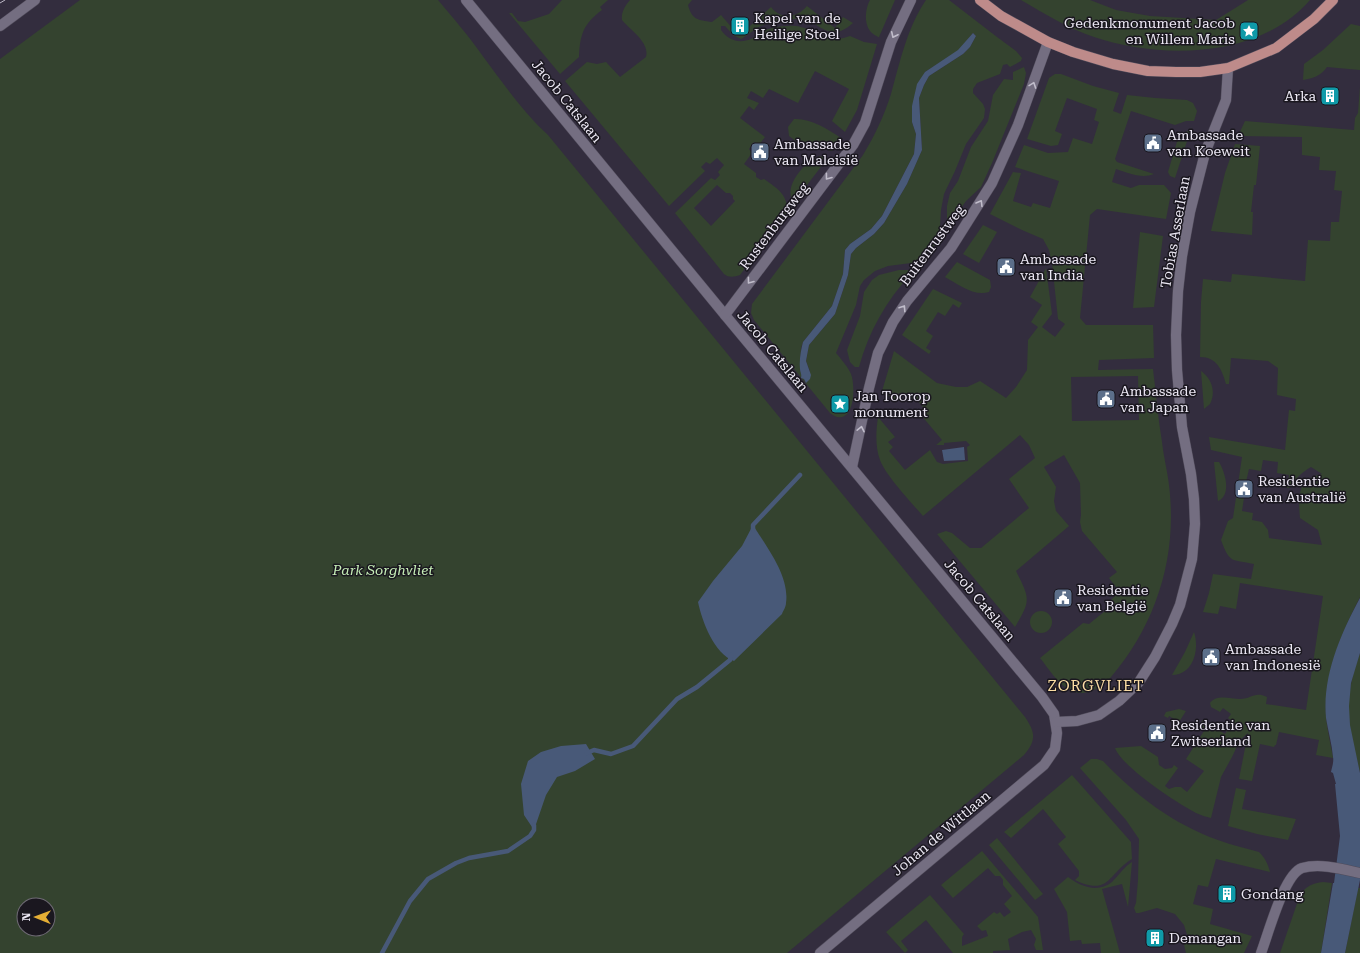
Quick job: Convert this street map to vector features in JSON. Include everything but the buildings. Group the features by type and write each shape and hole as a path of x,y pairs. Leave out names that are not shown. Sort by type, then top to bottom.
{"main road":[{"path":"980,0 1001,16 1048,42 1074,52 1113,64 1148,71 1200,72 1228,68 1276,48 1314,19 1333,0"}],"street":[{"path":"0,26 35,0"},
{"name":"Jacob Catslaan","path":"466,0 1042,697 1054,714 1056,722"},
{"name":"Rustenburgweg","path":"725,315 853,145 865,123 891,42 911,0"},
{"name":"Buitenrustweg","path":"852,467 878,353 893,322 907,301 951,248 992,183 1018,125 1048,42"},
{"name":"Tobias Asserlaan","path":"1056,722 1076,721 1099,715 1119,701 1139,682 1155,657 1180,605 1192,559 1195,524 1194,499 1182,427 1177,370 1176,335 1178,291 1182,256 1190,212 1205,153 1226,100 1228,68"},
{"name":"Johan de Wittlaan","path":"820,953 1044,764 1055,749 1057,741 1056,722"},
{"path":"1261,953 1285,888 1290,878 1300,869 1315,867 1335,868 1360,873"}],"green space":[{"name":"Park Sorghvliet","path":"80,0 438,0 472,41 521,107 548,135 1025,717 1033,732 1033,740 1024,755 787,953 0,953 0,59"},
{"path":"562,0 608,0 600,7 602,10 591,20 584,30 580,42 579,57 560,74 509,13 512,13 518,21 525,22 549,14"},
{"path":"630,0 692,0 688,5 691,14 696,18 699,20 712,22 721,15 739,36 771,7 779,14 789,16 799,13 807,6 835,28 843,17 853,23 840,31 834,32 823,29 805,17 802,17 762,25 741,39 733,35 725,26 721,26 721,30 730,39 742,41 751,39 761,32 771,28 796,26 831,39 840,39 850,36 864,42 877,44 857,110 845,132 832,121 849,89 815,71 798,103 769,89 763,98 751,91 747,98 759,103 754,110 749,106 740,118 765,137 759,145 754,142 749,149 752,153 744,164 756,173 756,177 761,180 764,179 780,192 785,200 788,211 740,275 732,277 724,274 675,213 711,178 715,180 720,175 718,172 724,165 717,158 710,164 706,162 701,167 705,171 669,206 565,81 587,62 597,64 606,62 620,77 646,57 645,46 642,41 622,20 625,7","holes":["717,185 726,193 730,193 735,201 711,226 694,208"]},
{"path":"870,0 895,0 879,37 880,38 873,34 868,28 866,12"},
{"path":"926,0 949,0 1016,51 1022,58 1021,61 1010,67 1007,64 1003,65 1000,74 977,83 973,89 973,93 983,104 985,109 984,118 966,144 944,194 940,227 935,245 923,260 919,262 888,266 875,271 864,280 860,286 856,305 836,353 851,374 853,385 852,405 846,415 837,417 830,413 754,320 751,313 752,304 867,148 885,110 909,34 919,11","holes":["973,33 976,36 970,47 963,54 929,76 924,85 919,98 922,150 907,184 884,223 851,254 848,275 835,314 809,345 806,361 810,371 806,383 800,370 801,348 803,342 832,306 843,274 845,250 850,244 871,229 882,216 914,154 916,134 912,122 925,72 959,50"]},
{"path":"1021,0 1090,0 1116,10 1150,16 1216,20 1248,0 1310,0 1289,19 1265,33 1238,43 1209,49 1179,51 1149,49 1094,37 1066,25"},
{"path":"1351,24 1360,26 1360,70 1327,67 1322,73 1303,80 1304,64 1323,50"},
{"path":"1024,67 1026,73 1024,84 981,187 966,201 951,222 947,220 947,206 950,193 958,181 971,147 988,121 993,95 1004,79 1013,80 1013,72"},
{"path":"1055,74 1061,74 1093,86 1119,93 1113,111 1121,114 1127,95 1187,100 1193,103 1197,111 1194,121 1186,121 1175,125 1131,111 1115,159 1117,162 1154,174 1140,176 1116,169 1112,182 1131,188 1139,185 1164,185 1171,193 1166,219 1097,209 1090,215 1080,318 1086,325 1153,325 1154,358 1099,360 1098,370 1153,369 1159,424 1169,488 1171,520 1165,569 1159,592 1139,637 1126,658 1106,682 1095,690 1080,693 1066,688 1060,683 1040,658 1083,623 1089,624 1110,607 1110,601 1115,596 1116,587 1109,578 1117,572 1082,531 1080,522 1080,483 1064,455 1044,467 1056,487 1054,501 1056,511 1069,526 1016,571 1024,588 1027,599 1024,611 1015,627 937,534 946,531 952,533 970,548 981,548 1029,508 1009,479 1035,458 1029,445 1020,435 923,516 899,489 883,466 878,455 876,433 878,417 895,437 888,442 893,447 889,451 905,470 930,450 937,462 943,464 968,461 967,447 970,445 966,441 936,445 942,440 921,415 926,411 918,401 899,393 896,401 882,391 894,351 937,383 956,387 967,387 980,381 1006,398 1016,387 1027,370 1028,340 1038,327 1031,322 1042,305 1030,297 1046,268 1052,314 1042,327 1055,337 1065,324 1058,319 1052,263 1049,250 1043,239 990,214 1013,172 1021,173 1013,201 1031,207 1033,203 1050,208 1059,181 1015,167 1024,145 1048,153 1068,152 1073,138 1092,144 1099,122 1094,120 1097,109 1067,98 1055,131 1062,134 1058,145 1051,146 1027,139 1049,78","holes":["1138,376 1139,420 1072,421 1071,377"]},
{"path":"1360,87 1360,597 1340,640 1328,685 1326,716 1333,758 1316,755 1319,740 1279,732 1276,745 1274,747 1260,744 1252,781 1239,779 1248,733 1240,740 1221,777 1211,818 1205,817 1187,808 1151,784 1128,765 1115,748 1141,746 1158,757 1159,765 1165,769 1172,768 1174,765 1178,768 1165,786 1169,789 1181,787 1187,792 1204,771 1186,759 1204,731 1198,727 1203,720 1225,734 1233,722 1228,718 1231,714 1223,708 1220,712 1211,707 1210,703 1213,700 1220,698 1244,699 1256,695 1263,695 1267,697 1266,704 1306,710 1323,596 1240,583 1236,609 1220,606 1218,614 1203,612 1213,574 1251,579 1254,564 1236,561 1229,557 1221,540 1228,521 1233,518 1242,457 1211,450 1209,437 1285,450 1289,410 1295,411 1296,399 1277,395 1278,368 1268,361 1231,358 1229,384 1226,384 1218,365 1211,359 1200,357 1203,279 1231,282 1232,274 1305,281 1308,240 1330,241 1331,222 1339,222 1342,191 1334,190 1336,171 1319,170 1320,157 1302,155 1302,137 1238,136 1245,121 1354,130 1355,118 1358,113","holes":["1263,460 1278,462 1277,473 1289,475 1287,488 1289,488 1299,476 1311,467 1322,474 1310,478 1304,483 1300,492 1299,503 1300,518 1318,530 1322,545 1269,538 1268,530 1262,522 1252,520 1253,513 1242,511 1244,498 1239,497 1241,481 1246,482 1249,469 1261,471"]},
{"path":"794,119 812,122 841,138 832,151 823,149 814,150 797,142 789,136 788,127"},
{"path":"1192,126 1175,178 1170,176 1168,172 1179,135 1190,130"},
{"path":"1235,144 1260,146 1256,185 1254,185 1251,212 1253,212 1252,235 1211,231 1225,173"},
{"path":"820,156 827,159 794,202 791,196 793,182 808,163"},
{"path":"983,225 997,232 979,263 963,254"},
{"path":"1140,232 1163,236 1154,307 1133,308"},
{"path":"957,262 990,280 991,287 989,292 978,293 972,291 945,277"},
{"path":"899,270 909,270 911,274 902,284 879,317 868,341 859,367 855,367 850,362 847,350 860,316 864,292 872,280 879,275"},
{"path":"933,289 962,303 959,308 953,304 945,316 938,312 926,331 933,336 926,348 931,351 929,354 902,335"},
{"path":"1201,371 1208,378 1213,390 1210,404 1204,409"},
{"path":"1214,462 1219,462 1226,483 1225,494 1218,501"},
{"path":"1041,611 1049,614 1052,622 1049,630 1041,633 1033,630 1030,622 1033,614"},
{"path":"1194,632 1196,646 1195,654 1190,666 1179,674 1172,675 1185,652"},
{"path":"1360,653 1360,773 1351,733 1349,699 1354,671"},
{"path":"1179,709 1186,711 1179,722 1169,716 1168,718 1164,716 1166,712"},
{"path":"1091,759 1103,761 1115,774 1142,797 1170,817 1186,826 1223,842 1259,852 1263,857 1270,872 1216,859 1208,887 1198,885 1193,904 1213,909 1210,924 1252,936 1244,953 1186,953 1184,945 1188,938 1184,925 1175,914 1157,908 1136,913 1134,908 1136,903 1138,880 1139,839 1126,820 1080,768"},
{"path":"1072,775 1131,842 1132,859 1102,885 1087,885 1075,880 1079,876 1079,871 1058,844 1066,837 1043,809 1011,838 1004,832"},
{"path":"1236,788 1246,790 1242,809 1296,819 1288,840 1257,834 1228,826"},
{"path":"997,838 1043,894 1035,900 989,845"},
{"path":"982,851 1038,917 1043,950 1036,950 1034,945 1036,939 1031,930 1022,932 1008,939 1010,950 993,951 993,953 953,953 926,920 901,941 908,950 905,953 886,932 930,895 964,934 962,937 962,946 988,936 986,930 982,931 977,926 994,912 997,914 1000,912 1004,917 1011,912 1004,904 1012,896 1003,885 1003,880 1000,876 995,876 988,868 953,898 941,885"},
{"path":"1132,862 1128,907 1122,884 1102,889 1120,953 1101,953 1100,943 1082,944 1081,940 1070,941 1067,912 1054,889 1068,877 1084,886 1095,888 1107,885"},
{"path":"1323,882 1332,883 1321,953 1280,953 1300,895 1310,886"},
{"path":"1358,888 1360,888 1360,953 1345,953"}],"water":[{"path":"973,33 976,36 970,47 963,54 929,76 924,85 919,98 922,150 907,184 884,223 851,254 848,275 835,314 809,345 806,361 811,375 810,379 806,383 804,379 801,378 800,369 803,342 832,306 843,274 845,250 850,244 871,229 882,216 914,154 916,134 912,122 912,106 917,84 925,72 958,50"},
{"path":"964,447 965,460 944,461 942,450"},
{"path":"753,525 781,572 786,593 786,604 782,614 734,661 720,652 710,636 702,618 698,602 742,546"},
{"path":"1360,598 1360,653 1351,683 1349,706 1350,725 1360,773 1360,880 1345,953 1321,953 1334,883 1340,836 1336,784 1333,773 1331,772 1333,761 1326,718 1327,686 1334,655"},
{"path":"586,744 595,759 575,771 557,777 546,795 534,830 524,815 521,784 528,761 541,752 561,746"}],"waterway":[{"path":"753,530 753,525 800,475"},
{"path":"587,753 594,750 611,754 633,746 677,699 697,687 730,660 731,655"},
{"path":"382,953 410,901 428,879 456,863 469,858 508,851 530,836 534,830 534,825"}],"tram line":[{"path":"0,3 5,0"}],"place":[{"name":"Kapel van de Heilige Stoel","path":"740,26"},
{"name":"Gedenkmonument Jacob en Willem Maris","path":"1249,31"},
{"name":"Arka","path":"1330,96"},
{"name":"Ambassade van Koeweit","path":"1153,143"},
{"name":"Ambassade van Maleisië","path":"760,152"},
{"name":"Ambassade van India","path":"1006,267"},
{"name":"Ambassade van Japan","path":"1106,399"},
{"name":"Jan Toorop monument","path":"840,404"},
{"name":"Residentie van Australië","path":"1244,489"},
{"name":"Residentie van België","path":"1063,598"},
{"name":"Ambassade van Indonesië","path":"1211,657"},
{"name":"Residentie van Zwitserland","path":"1157,733"},
{"name":"Gondang","path":"1227,894"},
{"name":"Demangan","path":"1155,938"}],"district":[{"name":"ZORGVLIET","path":"1096,686"}]}
